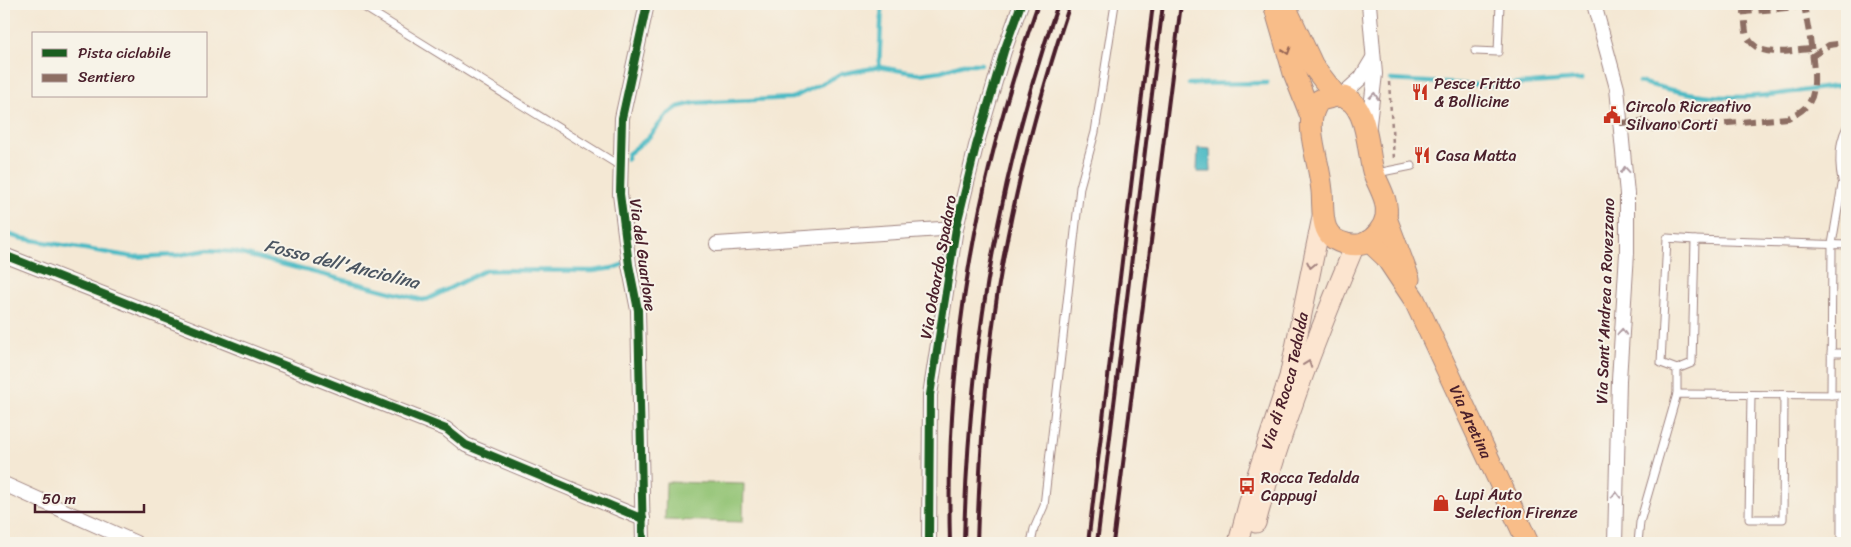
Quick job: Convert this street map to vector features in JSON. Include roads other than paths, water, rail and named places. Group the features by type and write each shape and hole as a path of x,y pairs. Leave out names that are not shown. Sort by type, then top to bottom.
{"main road":[{"path":"1274,4 1294,73 1311,116 1312,139 1322,193 1322,217 1325,227 1335,239 1362,243 1379,232 1386,218"},
{"name":"Via Aretina","path":"1284,4 1313,66 1338,96 1350,100 1356,108 1368,134 1374,174 1386,202 1386,218 1400,251 1414,299 1521,534"},
{"path":"1311,116 1320,100 1338,96"},
{"name":"Via Aretina","path":"1362,243 1386,257 1414,299"}],"street":[{"name":"Via del Guarlone","path":"643,543 638,310 629,263 620,194 622,118 647,4"},
{"name":"Via Odoardo Spadaro","path":"929,543 930,395 956,228 982,127 1021,4"},
{"path":"1368,134 1375,90 1369,4"},
{"name":"Via Sant'Andrea a Rovezzano","path":"1594,4 1617,88 1627,194 1627,253 1619,380 1615,543"},
{"path":"1338,96 1361,78 1373,58"},
{"name":"Via di Rocca Tedalda","path":"1238,543 1291,367 1322,217"},
{"path":"717,244 956,228"},
{"name":"Via di Rocca Tedalda","path":"1251,543 1298,393 1338,283 1362,243"},
{"path":"4,255 446,429 466,445 643,519"},
{"path":"4,484 136,543"}],"lane":[{"path":"359,4 621,166"},
{"path":"1031,543 1034,529 1044,506 1080,188 1095,132 1115,4"},
{"path":"1475,51 1498,52 1500,4"},
{"path":"1831,395 1832,244 1842,185 1840,158 1842,136 1847,127"},
{"path":"1374,174 1412,166"},
{"path":"1842,185 1847,197"},
{"path":"1695,240 1692,363 1677,369 1661,363 1667,238 1847,245"},
{"path":"1831,352 1847,353"},
{"path":"1638,543 1640,522 1677,394 1677,369"},
{"path":"1677,394 1844,395 1841,543"},
{"path":"1751,395 1749,519 1783,519 1784,395"}],"water":[{"path":"1198,148 1210,149 1211,172 1197,172"}],"waterway":[{"path":"879,67 882,4"},
{"name":"Fosso dell'Anciolina","path":"627,159 628,154 648,138 667,115 678,107 694,103 792,98 841,74 879,67 920,74 941,71 963,64 981,64"},
{"name":"Fosso dell'Anciolina","path":"1391,80 1496,86 1582,79"},
{"name":"Fosso dell'Anciolina","path":"1639,82 1692,94 1727,97 1762,96 1847,85"},
{"name":"Fosso dell'Anciolina","path":"1189,84 1267,83"},
{"name":"Fosso dell'Anciolina","path":"4,233 20,238 133,257 179,255 208,250 234,252 422,300 428,299 486,270 593,271 613,268 627,263"}],"railway":[{"path":"950,543 950,473 953,404 968,269 997,136 1038,4"},
{"path":"964,543 972,406 979,337 990,270 1018,136 1058,4"},
{"path":"977,543 985,402 992,331 1003,260 1016,195 1032,131 1070,4"},
{"path":"1088,543 1153,4"},
{"path":"1097,543 1163,4"},
{"path":"1113,543 1181,4"}],"place":[{"name":"Pesce Fritto & Bollicine","path":"1420,92"},
{"name":"Circolo Ricreativo Silvano Corti","path":"1612,115"},
{"name":"Casa Matta","path":"1422,155"},
{"name":"Rocca Tedalda Cappugi","path":"1247,486"},
{"name":"Lupi Auto Selection Firenze","path":"1441,503"}]}
